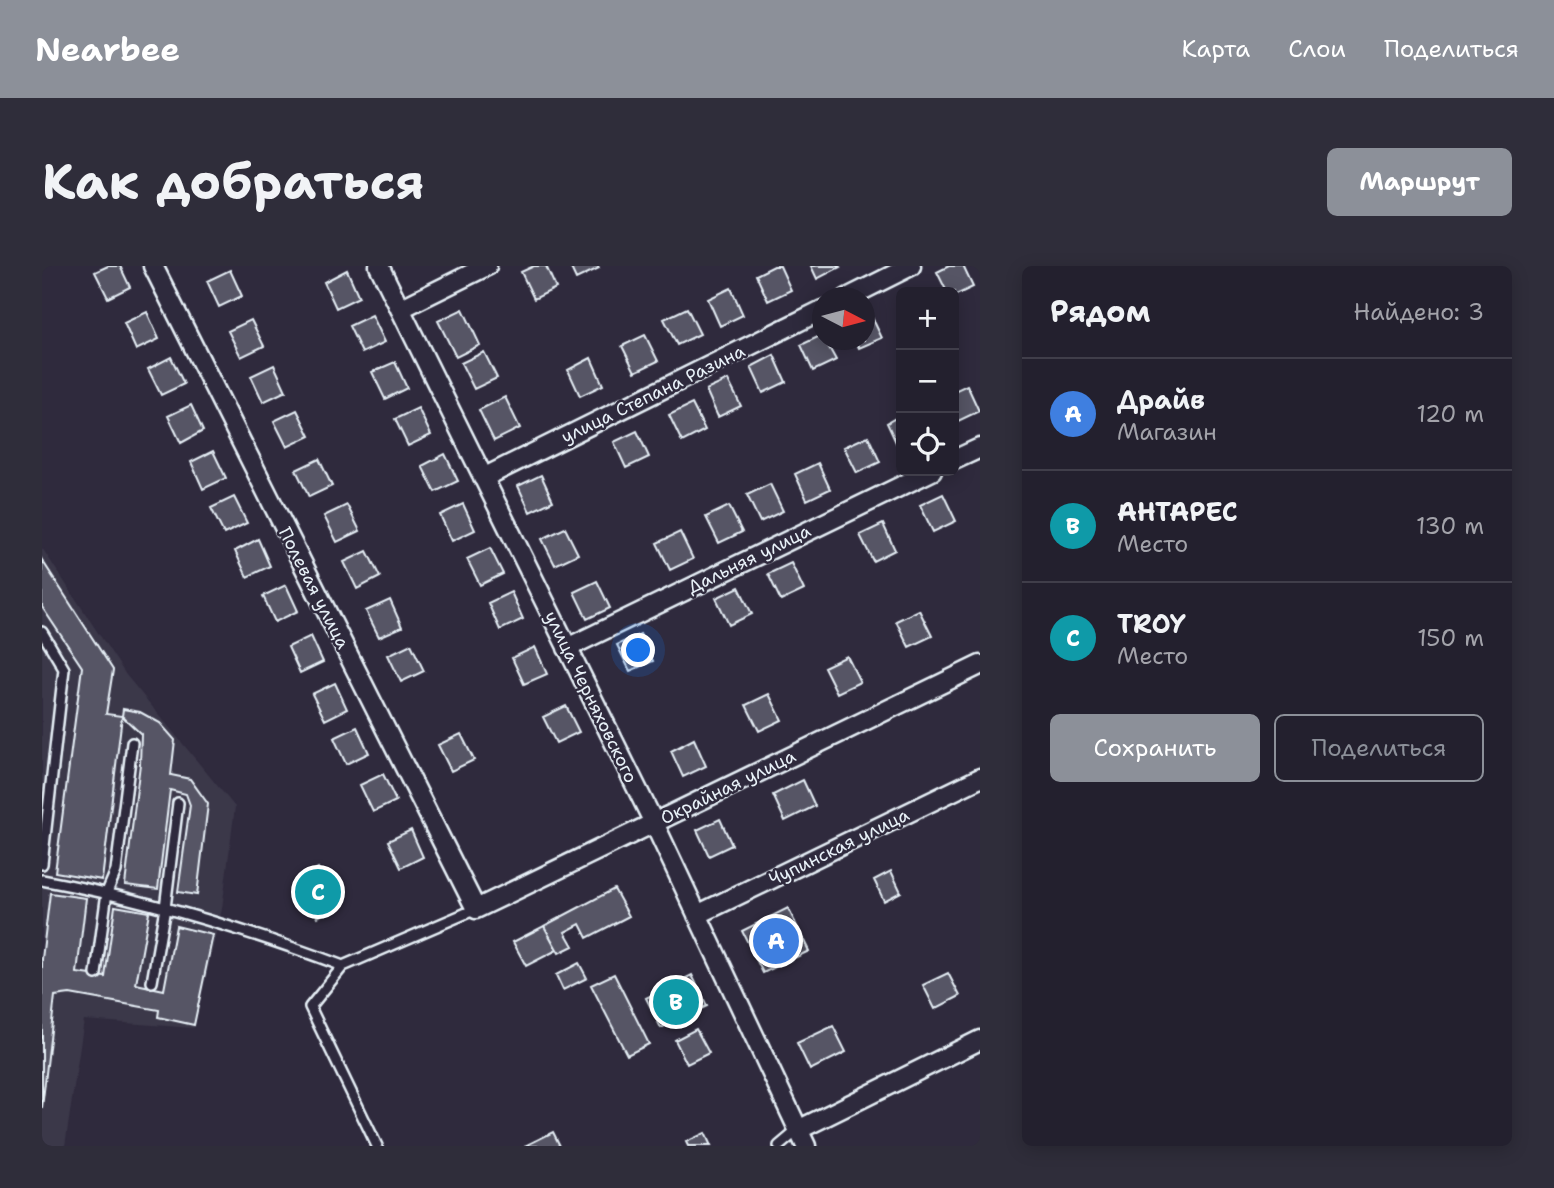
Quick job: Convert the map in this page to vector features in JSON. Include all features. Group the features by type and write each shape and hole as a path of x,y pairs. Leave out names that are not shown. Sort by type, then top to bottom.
{"street":[{"name":"Полевая улица","path":"153,266 476,909"},
{"name":"улица Черняховского","path":"379,266 654,823 802,1138"},
{"path":"400,309 487,266"},
{"path":"869,287 911,266"},
{"name":"улица Степана Разина","path":"483,478 812,315"},
{"path":"959,458 980,448"},
{"name":"Дальняя улица","path":"567,648 922,476"},
{"name":"Окрайная улица","path":"476,909 980,665"},
{"name":"Чупинская улица","path":"697,915 980,778"},
{"path":"802,1138 980,1040"}],"lane":[{"path":"42,632 64,669 42,864"},
{"path":"96,974 107,892 116,872 132,743"},
{"path":"152,982 165,908 178,803"},
{"path":"42,880 107,892 165,908 262,936 343,966"},
{"path":"377,1146 310,1007 343,966 476,909"},
{"path":"779,1146 802,1138"}],"shaded area":[{"path":"42,548 126,675 235,807 222,909 194,1028 84,1020 65,1146 42,1146"}],"building":[{"path":"108,266 120,266 130,287 108,298 95,272"},
{"path":"534,266 546,266 556,288 534,299 521,272"},
{"path":"570,266 598,266 599,268 576,279"},
{"path":"774,266 780,266 791,290 768,301 756,275"},
{"path":"811,266 839,266 840,267 817,279"},
{"path":"949,266 963,266 973,287 959,294 959,287 944,287 937,272"},
{"path":"230,270 242,296 219,307 207,281"},
{"path":"347,270 359,297 336,308 324,282"},
{"path":"731,288 743,315 720,326 708,299"},
{"path":"687,308 700,334 677,345 664,319"},
{"path":"463,309 480,345 456,357 438,321"},
{"path":"147,312 159,339 136,350 124,323"},
{"path":"372,315 385,342 362,353 349,326"},
{"path":"251,320 264,346 241,357 228,331"},
{"path":"875,323 882,338 875,341"},
{"path":"645,335 658,361 635,372 622,346"},
{"path":"812,340 812,350 830,350 836,360 813,371 801,345"},
{"path":"484,352 497,378 474,389 461,363"},
{"path":"774,355 786,382 763,393 751,367"},
{"path":"171,357 184,384 161,395 148,369"},
{"path":"591,358 603,385 580,396 568,370"},
{"path":"395,362 407,388 385,399 372,372"},
{"path":"274,365 286,391 263,402 251,376"},
{"path":"728,380 741,406 718,417 706,390"},
{"path":"967,385 979,411 959,421 959,413 959,389"},
{"path":"505,397 520,428 494,441 479,410"},
{"path":"692,404 705,430 682,442 669,415"},
{"path":"191,405 203,431 181,443 168,416"},
{"path":"418,408 431,435 408,446 395,419"},
{"path":"297,410 310,436 287,447 274,421"},
{"path":"896,418 896,442 887,423"},
{"path":"637,431 649,457 626,468 614,442"},
{"path":"868,436 880,462 857,473 844,447"},
{"path":"213,451 226,478 203,489 191,462"},
{"path":"445,454 458,481 435,492 422,466"},
{"path":"319,459 332,486 309,497 296,470"},
{"path":"818,463 830,489 807,500 795,474"},
{"path":"541,475 553,501 530,512 518,486"},
{"path":"770,484 783,511 760,522 747,495"},
{"path":"943,494 956,521 933,532 920,505"},
{"path":"234,497 247,523 224,534 211,508"},
{"path":"463,504 475,530 452,541 440,515"},
{"path":"347,505 360,531 337,542 324,516"},
{"path":"729,506 742,532 719,543 706,517"},
{"path":"883,524 895,550 873,561 860,535"},
{"path":"565,528 578,554 555,565 542,539"},
{"path":"680,532 693,559 670,570 657,543"},
{"path":"258,539 270,566 247,577 235,551"},
{"path":"490,548 503,574 480,585 467,559"},
{"path":"367,551 380,577 357,589 344,562"},
{"path":"42,560 113,670 106,714 122,716 102,880 55,872 82,667 42,607"},
{"path":"791,563 804,590 781,601 768,574"},
{"path":"597,581 610,608 587,619 574,592"},
{"path":"286,585 298,611 275,622 263,596"},
{"path":"739,587 752,614 729,625 716,598"},
{"path":"511,592 523,619 500,630 488,603"},
{"path":"390,600 402,627 379,637 366,611"},
{"path":"919,610 932,636 909,647 896,621"},
{"path":"640,634 653,661 630,671 617,645"},
{"path":"311,636 323,662 300,673 288,647"},
{"path":"411,644 424,671 401,682 388,655"},
{"path":"535,647 547,674 524,684 512,658"},
{"path":"847,656 860,682 837,693 824,667"},
{"path":"335,683 347,709 325,720 312,694"},
{"path":"769,694 782,720 759,731 746,705"},
{"path":"566,706 579,732 556,743 543,717"},
{"path":"123,709 140,712 160,723 175,740 171,775 190,779 208,804 197,895 178,892 190,805 186,794 170,790 158,889 125,885 140,764 141,734 122,716"},
{"path":"357,727 369,753 346,764 334,738"},
{"path":"461,734 474,760 451,771 438,745"},
{"path":"694,739 706,766 683,777 671,751"},
{"path":"383,774 396,801 373,812 360,785"},
{"path":"803,780 815,806 785,821 773,795"},
{"path":"720,819 732,845 709,856 697,830"},
{"path":"411,830 423,857 401,868 388,841"},
{"path":"318,868 338,906 318,917 298,878"},
{"path":"891,871 901,892 884,901 874,880"},
{"path":"614,889 629,916 587,938 580,924 565,932 573,946 559,953 544,926"},
{"path":"50,893 86,898 77,973 105,977 115,906 149,912 136,984 164,990 176,926 213,935 194,1025 158,1017 159,1010 70,994 55,996 42,1108 42,959"},
{"path":"788,908 809,951 763,973 742,931"},
{"path":"544,926 557,950 526,966 513,942"},
{"path":"579,963 587,978 563,990 556,975"},
{"path":"948,973 960,996 935,1009 923,985"},
{"path":"614,974 649,1044 627,1055 591,985"},
{"path":"692,975 707,1006 661,1028 646,998"},
{"path":"833,1026 846,1052 810,1070 797,1043"},
{"path":"696,1029 709,1053 687,1064 675,1040"},
{"path":"553,1132 560,1146 525,1146"},
{"path":"705,1133 711,1146 688,1146 686,1142"}],"place":[{"name":"TROY","path":"318,892"},
{"name":"Драйв","path":"776,941"},
{"name":"АНТАРЕС","path":"676,1002"}]}
